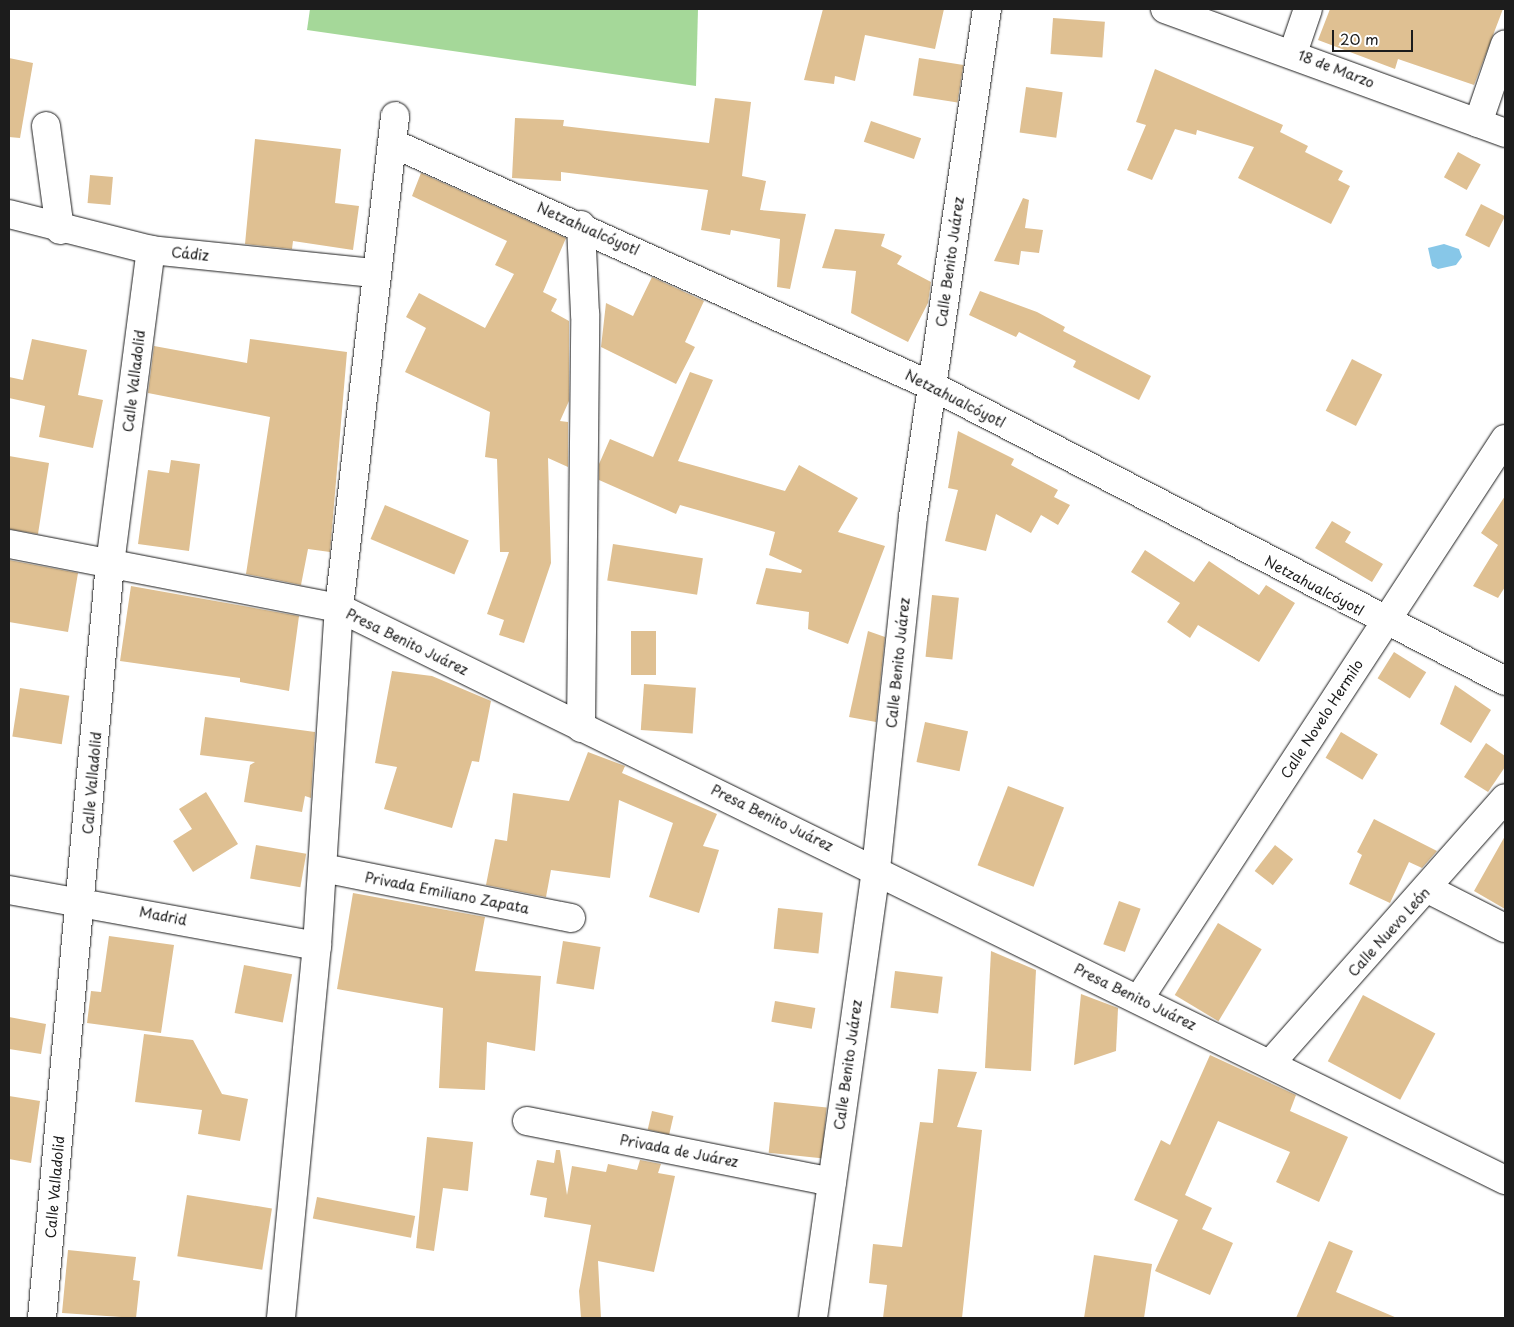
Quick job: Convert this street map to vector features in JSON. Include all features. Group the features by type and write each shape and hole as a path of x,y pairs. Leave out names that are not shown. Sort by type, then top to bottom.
{"street":[{"name":"Calle Benito Juárez","path":"813,1318 876,869 932,386 987,9"},
{"name":"18 de Marzo","path":"1165,9 1293,53 1505,133"},
{"path":"1293,53 1308,9"},
{"path":"1478,123 1505,44"},
{"path":"281,1318 323,868 339,608 374,273 395,116"},
{"path":"46,126 60,230"},
{"name":"Netzahualcóyotl","path":"392,143 581,225 932,386 1386,623 1505,681"},
{"name":"Cádiz","path":"9,214 60,230 151,250 374,273"},
{"path":"580,728 584,324 581,225"},
{"name":"Calle Valladolid","path":"42,1318 82,901 110,564 151,250"},
{"name":"Calle Novelo Hermilo","path":"1138,999 1505,439"},
{"name":"Presa Benito Juárez","path":"9,544 339,608 580,728 876,869 1505,1180"},
{"name":"Calle Nuevo León","path":"1270,1064 1428,889 1505,798"},
{"name":"Privada Emiliano Zapata","path":"323,868 571,918"},
{"path":"1428,889 1505,928"},
{"name":"Madrid","path":"9,890 82,901 316,946"},
{"name":"Privada de Juárez","path":"527,1121 832,1182"}],"green space":[{"path":"310,9 698,9 696,86 307,30"}],"water":[{"path":"1444,244 1459,249 1462,257 1456,265 1438,269 1432,266 1428,248"}],"building":[{"path":"823,9 944,9 935,49 865,35 855,81 835,76 834,84 804,80"},
{"path":"1330,9 1503,9 1474,85 1398,59 1395,69 1318,40"},
{"path":"1053,18 1105,22 1102,58 1050,54"},
{"path":"9,58 33,63 20,138 9,137"},
{"path":"919,58 963,65 958,103 913,96"},
{"path":"1155,69 1283,125 1280,132 1308,146 1305,152 1343,171 1338,180 1350,186 1331,224 1238,178 1254,147 1197,130 1196,135 1175,129 1152,180 1127,170 1146,125 1136,122"},
{"path":"1026,87 1063,92 1056,138 1020,133"},
{"path":"715,98 751,102 742,176 766,181 760,210 806,214 790,289 777,287 780,239 731,230 730,235 701,230 708,190 561,172 561,181 512,178 515,118 564,120 563,126 709,143"},
{"path":"871,121 921,138 914,159 864,142"},
{"path":"255,139 341,149 335,203 359,206 353,250 293,241 292,249 245,244"},
{"path":"1458,152 1481,165 1467,190 1444,177"},
{"path":"421,173 566,238 543,292 557,299 551,311 569,321 569,401 560,421 568,422 568,467 548,458 551,563 524,643 499,635 504,620 487,614 509,552 500,552 497,459 485,457 490,412 405,372 426,328 406,317 419,293 485,328 514,274 495,265 507,241 412,196"},
{"path":"90,175 113,177 110,205 88,203"},
{"path":"1023,198 1029,200 1025,228 1043,230 1039,253 1021,251 1019,265 994,261"},
{"path":"1481,204 1505,216 1489,247 1465,235"},
{"path":"835,229 885,234 881,246 902,256 897,264 931,282 928,303 908,342 851,313 856,271 822,268"},
{"path":"652,277 704,301 685,342 695,347 676,384 601,347 606,303 633,316"},
{"path":"980,291 1037,312 1065,327 1063,331 1151,376 1139,400 1073,367 1076,361 1019,332 1016,337 969,315"},
{"path":"32,339 87,350 78,395 103,400 93,448 39,437 45,406 9,398 9,377 23,380"},
{"path":"250,339 347,352 330,552 308,549 301,585 246,574 270,417 148,393 154,346 247,363"},
{"path":"1352,359 1382,374 1356,426 1326,411"},
{"path":"690,372 713,380 678,461 785,491 799,465 858,498 838,532 885,546 848,644 808,629 809,612 756,604 766,568 801,573 802,570 769,555 775,532 680,505 676,514 599,480 599,464 610,439 653,457"},
{"path":"958,431 1014,459 1011,465 1058,490 1054,497 1070,505 1058,525 1041,515 1031,533 996,514 986,551 945,541 958,490 948,488"},
{"path":"9,456 49,463 38,534 9,529"},
{"path":"171,460 200,464 189,551 138,544 148,470 169,473"},
{"path":"1505,496 1505,587 1498,598 1473,586 1498,545 1481,533"},
{"path":"385,505 469,541 454,575 371,539"},
{"path":"1332,521 1351,532 1345,542 1383,564 1372,582 1315,548"},
{"path":"613,544 703,558 697,595 607,581"},
{"path":"1145,550 1194,582 1209,561 1259,595 1266,585 1295,603 1259,662 1198,625 1190,638 1167,622 1180,603 1131,572"},
{"path":"9,560 78,573 68,632 9,622"},
{"path":"131,586 299,616 289,691 240,682 240,678 120,661"},
{"path":"932,595 959,598 952,659 926,657"},
{"path":"631,631 656,631 656,675 631,675"},
{"path":"868,631 885,637 876,722 849,717"},
{"path":"1394,652 1426,672 1410,698 1378,678"},
{"path":"392,671 432,676 491,701 479,762 472,761 452,828 384,809 397,767 375,763"},
{"path":"644,684 696,688 693,734 641,730"},
{"path":"1455,685 1491,710 1471,743 1440,724"},
{"path":"20,688 69,696 62,744 12,736"},
{"path":"205,717 315,732 311,798 305,796 302,812 244,802 250,765 255,762 200,755"},
{"path":"925,722 968,731 960,771 916,762"},
{"path":"1341,732 1378,754 1362,780 1326,758"},
{"path":"1486,743 1505,756 1505,767 1488,792 1464,777"},
{"path":"588,752 625,766 622,773 717,814 703,846 719,850 699,913 649,897 673,823 619,800 610,878 551,870 546,897 486,885 495,839 507,841 513,793 569,801"},
{"path":"1008,786 1064,808 1034,887 978,865"},
{"path":"206,792 238,844 193,872 173,841 192,829 179,809"},
{"path":"1374,819 1437,851 1422,868 1409,862 1390,903 1349,884 1362,855 1357,852"},
{"path":"1505,836 1505,909 1474,891"},
{"path":"256,845 306,854 300,887 250,878"},
{"path":"1275,845 1293,859 1273,885 1255,871"},
{"path":"353,893 485,917 475,971 541,976 535,1051 487,1042 485,1090 439,1088 443,1008 337,989"},
{"path":"1119,901 1141,909 1125,952 1103,944"},
{"path":"778,908 823,913 818,953 774,949"},
{"path":"1218,923 1262,949 1218,1021 1175,995"},
{"path":"109,936 174,945 161,1033 87,1023 91,991 101,992"},
{"path":"563,941 601,947 594,989 556,983"},
{"path":"991,951 1036,970 1031,1071 985,1068"},
{"path":"244,965 292,974 283,1022 235,1013"},
{"path":"895,971 943,977 938,1014 890,1008"},
{"path":"1081,994 1118,1008 1116,1051 1074,1065"},
{"path":"1363,995 1435,1033 1400,1100 1328,1061"},
{"path":"775,1001 815,1008 812,1029 771,1022"},
{"path":"9,1017 46,1024 41,1054 9,1049"},
{"path":"144,1034 193,1040 222,1094 248,1099 240,1141 198,1134 202,1110 135,1102"},
{"path":"1210,1055 1296,1095 1290,1111 1348,1137 1319,1202 1276,1182 1290,1152 1218,1121 1185,1195 1212,1208 1202,1229 1233,1243 1210,1295 1155,1271 1178,1220 1134,1200 1161,1140 1170,1145"},
{"path":"938,1069 977,1072 957,1127 982,1130 962,1318 883,1318 887,1285 869,1283 873,1244 902,1247 920,1122 933,1123"},
{"path":"9,1096 40,1101 31,1163 9,1159"},
{"path":"774,1102 827,1108 821,1158 769,1153"},
{"path":"652,1111 673,1116 669,1134 648,1130"},
{"path":"427,1137 473,1142 468,1191 443,1188 434,1251 416,1248"},
{"path":"556,1150 560,1150 567,1195 572,1166 606,1172 608,1164 637,1170 640,1160 661,1164 658,1173 675,1176 654,1272 598,1261 601,1318 581,1318 579,1291 591,1225 544,1217 547,1198 530,1195 537,1160 554,1163"},
{"path":"187,1195 272,1208 262,1270 177,1256"},
{"path":"317,1197 415,1216 411,1238 313,1219"},
{"path":"1329,1241 1353,1251 1336,1292 1397,1318 1296,1318"},
{"path":"68,1250 136,1257 133,1280 140,1281 136,1318 62,1313"},
{"path":"1094,1255 1152,1264 1144,1318 1084,1318"}]}
